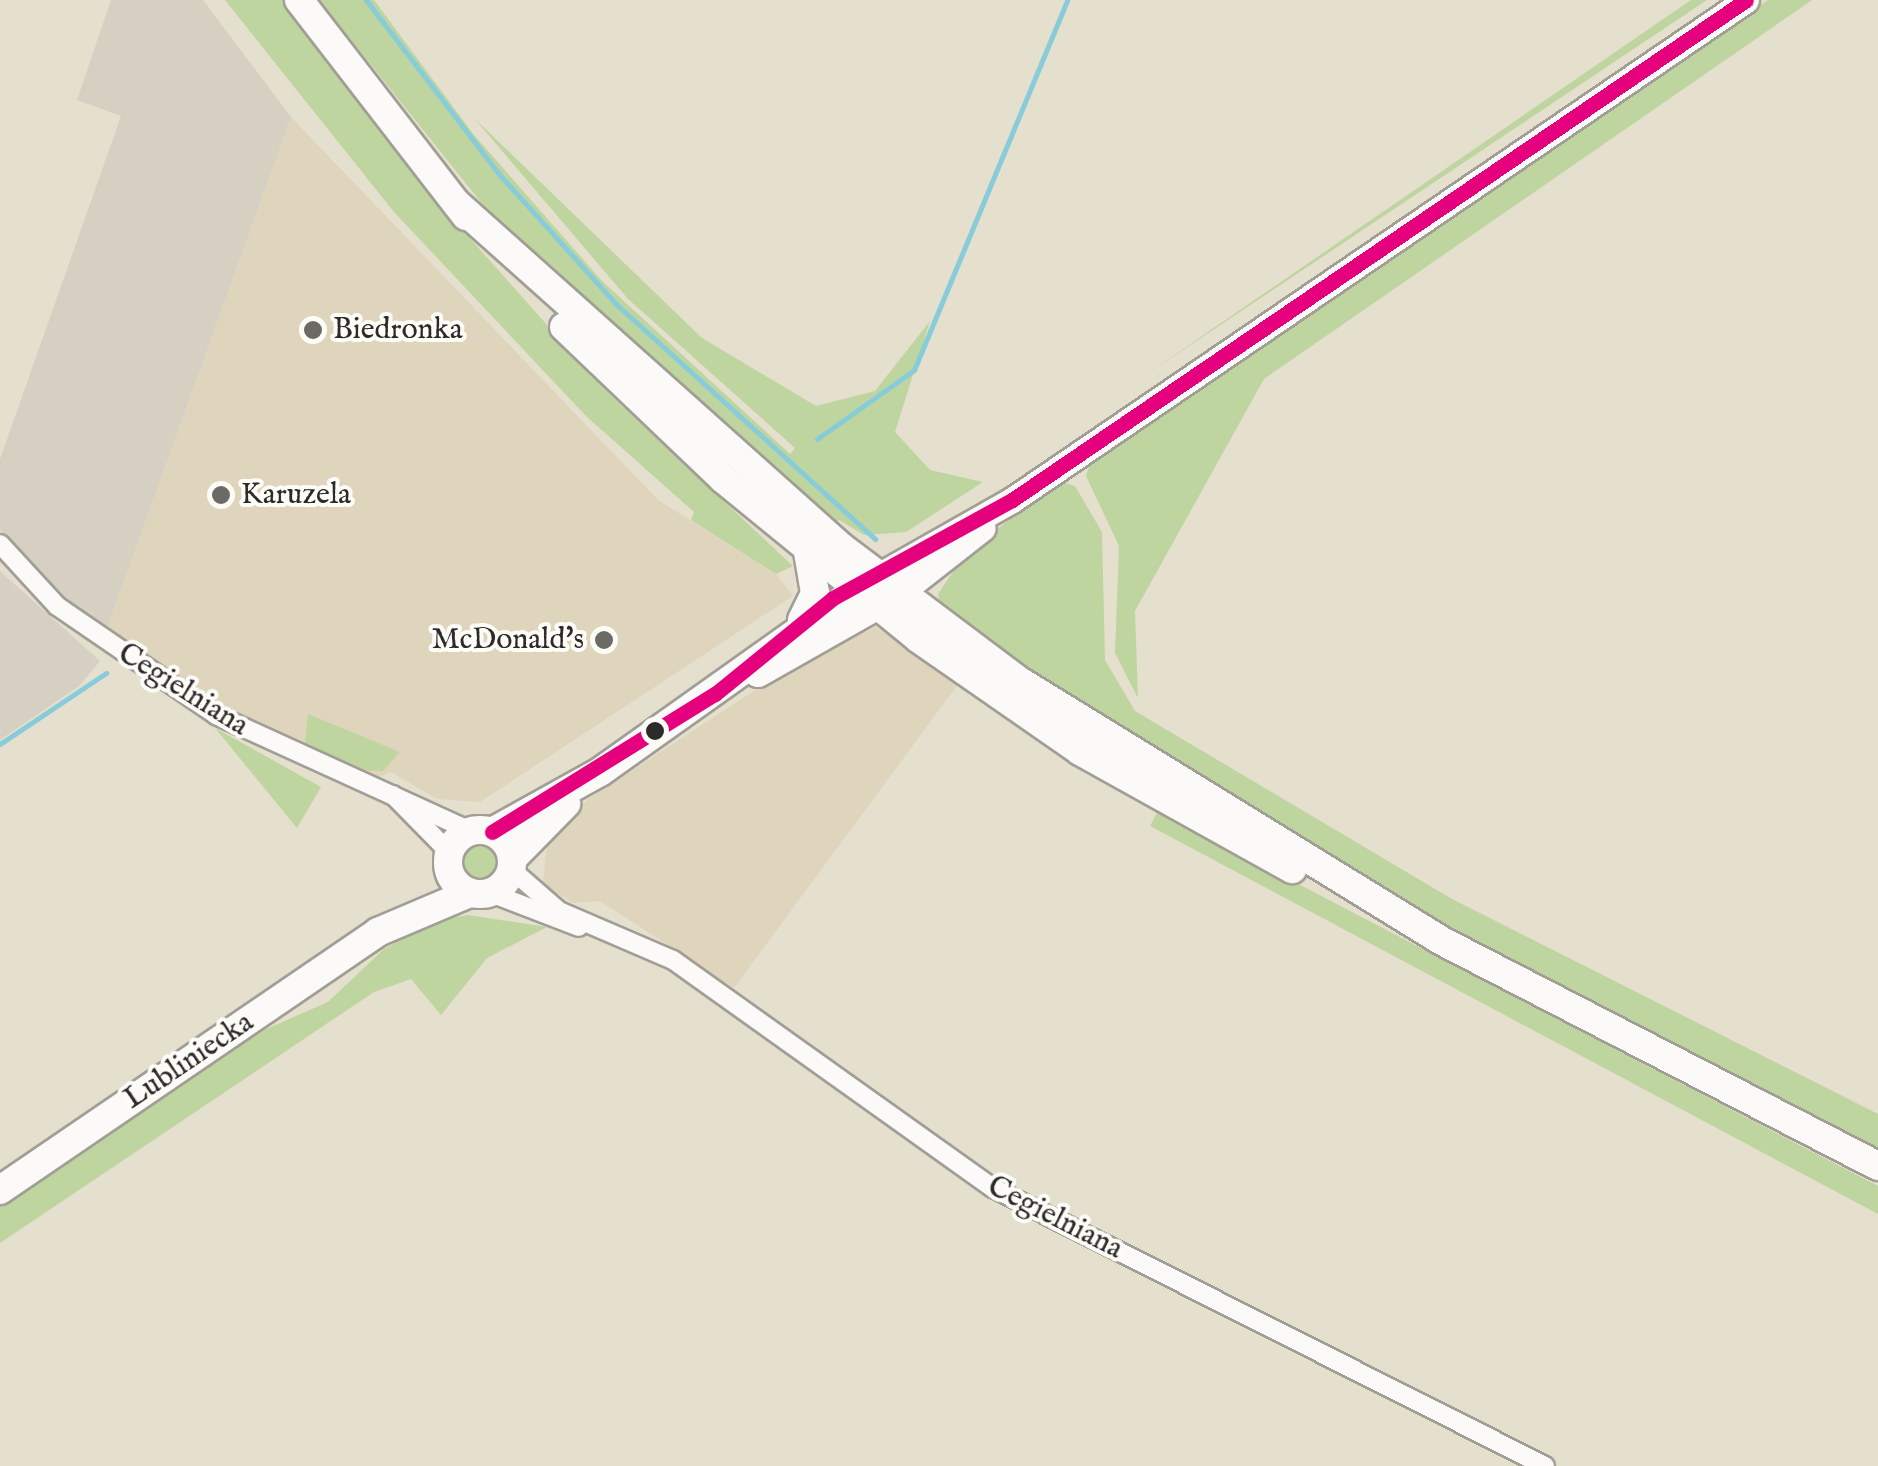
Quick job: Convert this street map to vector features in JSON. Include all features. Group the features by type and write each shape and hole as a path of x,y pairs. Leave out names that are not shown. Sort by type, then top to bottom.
{"main road":[{"path":"298,0 456,203 646,411 863,596 1114,771 1878,1166"},
{"path":"715,694 802,620 889,584 1746,0"},
{"path":"456,203 889,584 1102,735 1440,940"},
{"path":"802,620 814,593 808,552"},
{"path":"449,857 481,893 600,772 863,596"},
{"name":"Lubliniecka","path":"0,1190 378,932 449,857 482,831 600,772"},
{"path":"482,831 512,864"},
{"name":"Lubliniecka","path":"378,932 481,893"}],"street":[{"name":"Cegielniana","path":"0,544 57,606 159,679 246,731 482,831"},
{"name":"Cegielniana","path":"393,795 449,857"},
{"name":"Cegielniana","path":"512,864 536,896 594,927 673,960 992,1188 1545,1466"},
{"name":"Cegielniana","path":"481,893 558,924 594,927"}],"shaded area":[{"path":"111,0 203,0 291,117 106,631 67,605 0,530 0,459 121,116 77,100"},
{"path":"291,117 658,500 776,574 793,596 480,802 437,799 391,772 370,781 252,724 106,631"},
{"path":"0,571 100,661 79,686 0,740"},
{"path":"876,627 959,683 734,988 600,901 573,903 543,884 548,833 590,798 789,668"}],"green space":[{"path":"225,0 285,0 459,226 606,391 793,566 776,574 691,520 694,512 586,416 394,212"},
{"path":"319,0 374,0 474,135 602,281 790,454 795,448 628,299 474,118 702,338 816,406 875,391 930,321 895,432 930,470 983,482 906,532 864,535 839,520 829,531 508,236"},
{"path":"1691,0 1707,0 1147,374"},
{"path":"1768,0 1812,0 1264,379 1135,611 1138,698 1115,653 1119,546 1086,476 1091,460"},
{"path":"1059,481 1075,486 1102,532 1105,660 1135,711 1452,899 1878,1114 1878,1150 1345,873 941,610 938,594 965,554"},
{"path":"308,714 400,752 383,771 357,770 305,743"},
{"path":"215,728 321,787 297,828"},
{"path":"1158,811 1878,1186 1878,1214 1150,826"},
{"path":"480,846 492,851 497,863 492,875 480,880 468,875 463,863 468,851"},
{"path":"468,915 547,927 487,958 441,1015 411,979 374,992 0,1243 0,1203 232,1044 328,1002 384,949 435,921"}],"waterway":[{"path":"366,0 499,174 616,304 875,539"},
{"path":"817,439 914,370 1067,0"},
{"path":"0,744 106,673"}],"transit line":[{"path":"492,832 715,694 833,598 1012,500 1746,0"}],"place":[{"name":"Biedronka","path":"313,330"},
{"name":"Karuzela","path":"221,495"},
{"name":"McDonald's","path":"604,640"}]}
